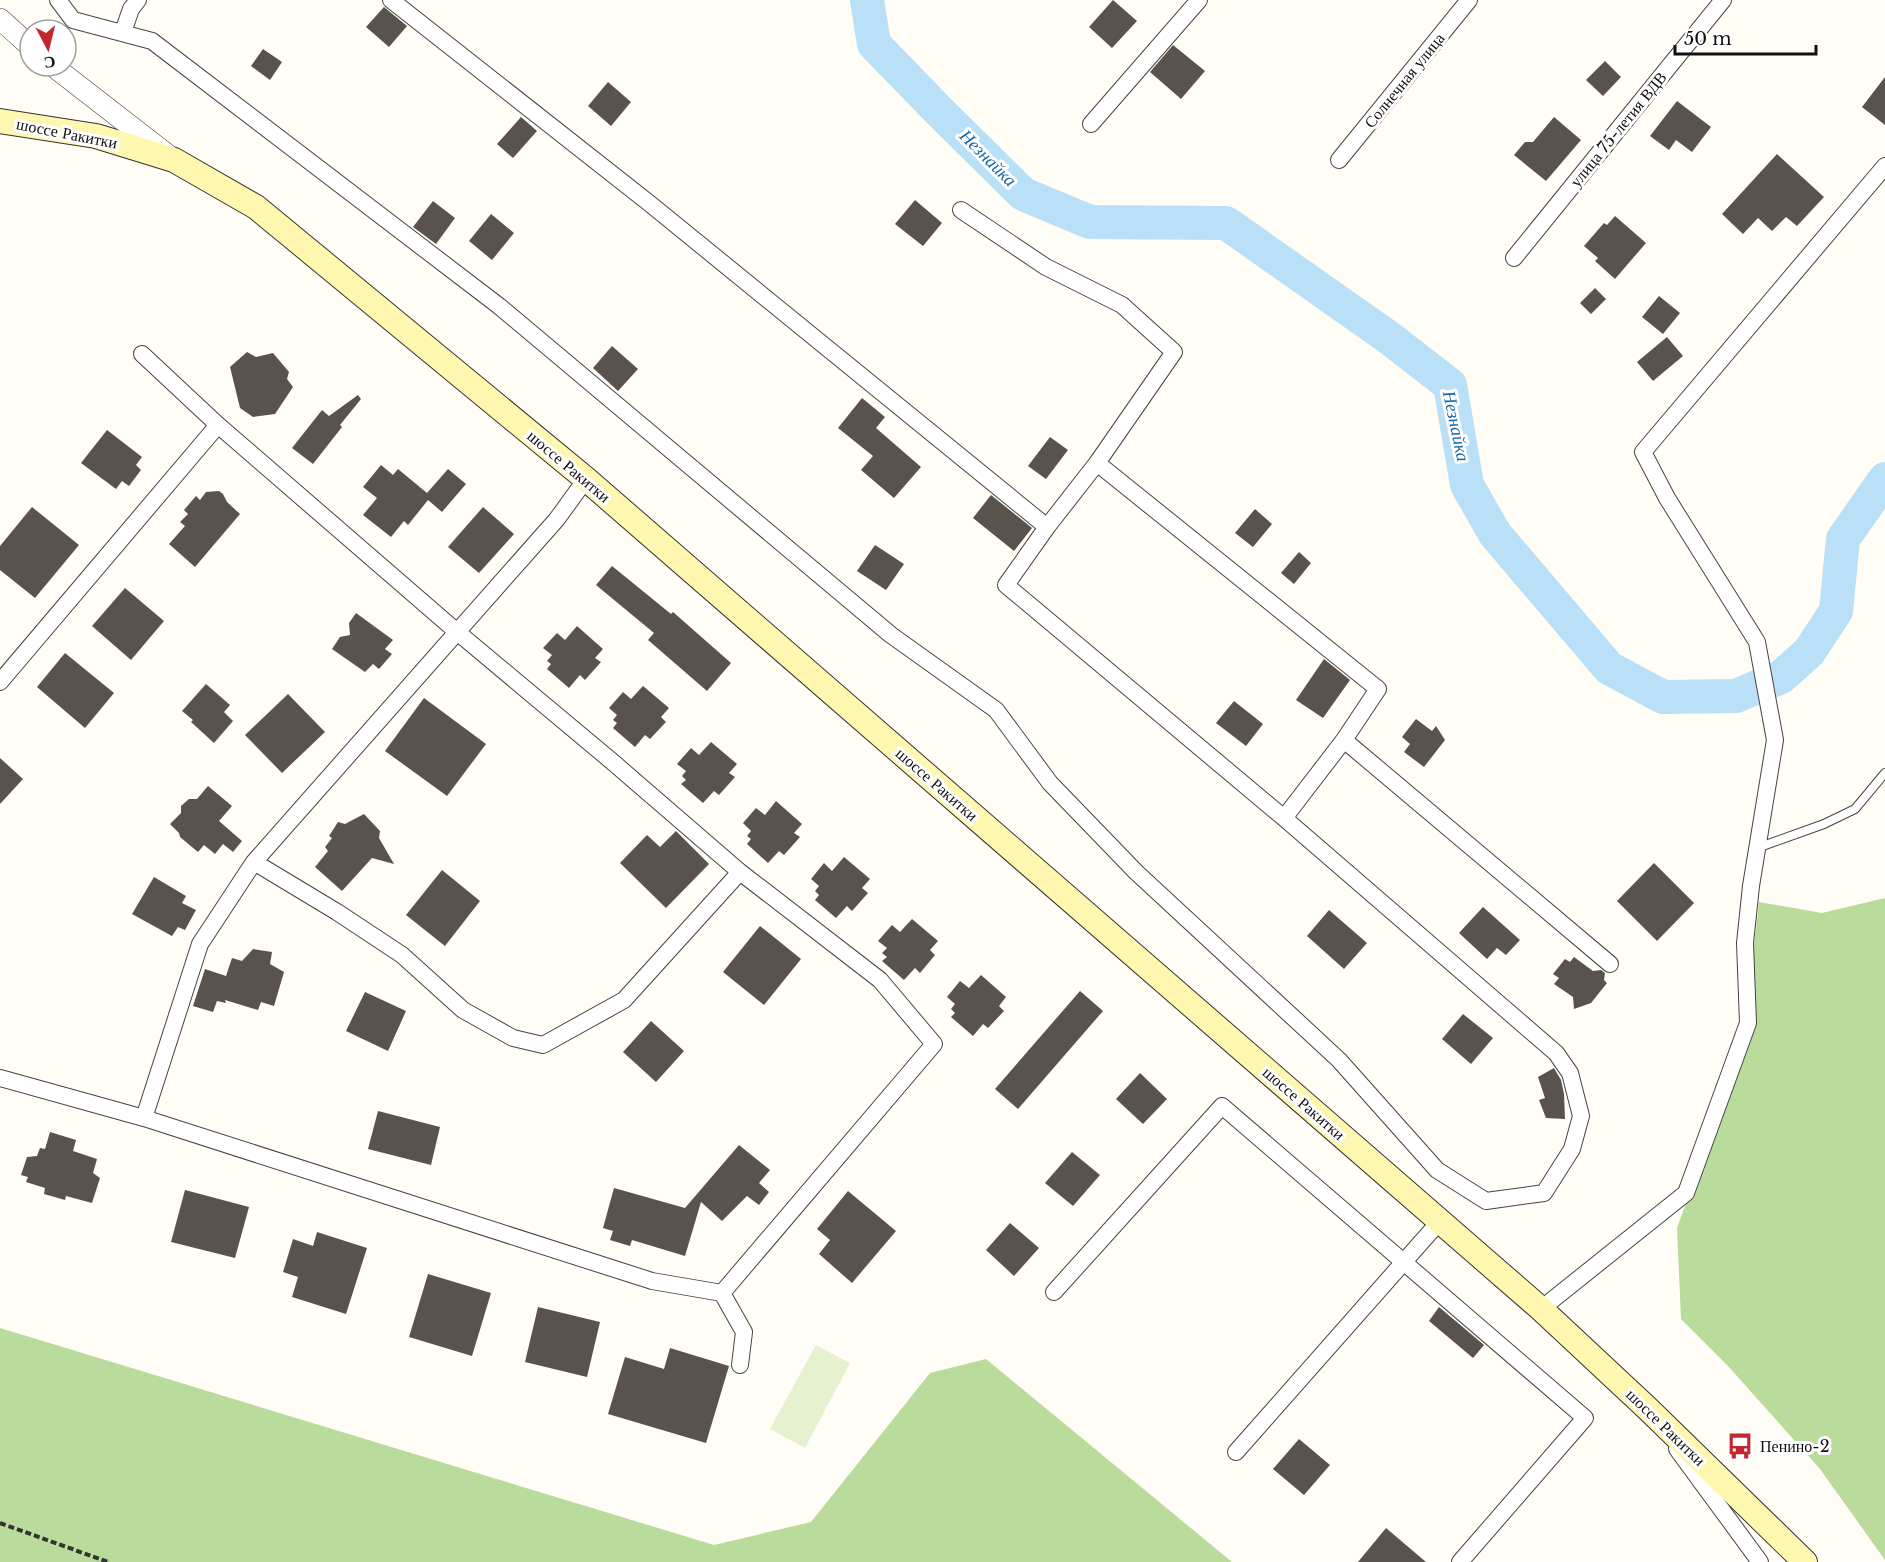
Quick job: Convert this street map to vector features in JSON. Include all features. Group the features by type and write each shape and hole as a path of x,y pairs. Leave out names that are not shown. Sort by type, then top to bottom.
{"main road":[{"name":"шоссе Ракитки","path":"0,121 96,136 174,160 256,207 586,479 1541,1309 1647,1408 1805,1562"}],"street":[{"path":"58,0 73,20 152,41 499,306 891,635 996,710 1050,783 1136,872 1339,1060 1437,1170 1486,1201 1544,1193 1572,1149 1581,1116 1570,1073 1556,1053 1284,818 1006,585 1047,527 1097,463 1174,352 1122,305 1046,267 962,210"},
{"path":"123,32 131,9 138,0"},
{"path":"391,0 649,203 1047,527"},
{"path":"1092,124 1198,0"},
{"name":"Солнечная улица","path":"1339,160 1469,0"},
{"name":"улица 75-летия ВДВ","path":"1514,258 1723,0"},
{"path":"0,19 18,35"},
{"path":"68,78 174,160"},
{"path":"1541,1309 1686,1193 1748,1023 1745,943 1757,848 1775,740 1756,642 1667,498 1643,452 1885,166"},
{"path":"142,354 218,425 740,872 880,980 934,1044 722,1293"},
{"path":"0,682 218,425"},
{"path":"1097,463 1378,689 1344,740 1284,818"},
{"path":"144,1119 200,944 254,862 557,519 586,479"},
{"path":"1344,740 1610,964"},
{"path":"254,862 337,912 402,955 463,1010 513,1038 543,1046 624,1000 740,872"},
{"path":"0,1078 144,1119 652,1281 722,1293"},
{"path":"1054,1292 1222,1106 1585,1418 1460,1562"},
{"path":"1236,1452 1440,1221"},
{"path":"722,1293 744,1332 740,1365"},
{"path":"1647,1408 1760,1562"}],"lane":[{"path":"1757,848 1824,824 1855,809 1885,772"}],"path":[{"path":"0,1523 108,1562"}],"green space":[{"path":"1885,898 1885,1560 1820,1469 1728,1366 1681,1319 1677,1228 1742,1048 1759,902 1822,913"},
{"path":"0,1328 714,1545 811,1522 930,1373 986,1359 1232,1562 0,1562"},
{"path":"816,1345 850,1363 805,1448 770,1429"}],"building":[{"path":"1113,0 1137,21 1112,48 1089,27"},
{"path":"384,7 407,26 389,47 366,27"},
{"path":"1173,45 1205,71 1181,99 1150,72"},
{"path":"263,49 282,62 270,80 251,66"},
{"path":"1605,61 1621,77 1603,96 1586,80"},
{"path":"1885,77 1885,125 1862,107"},
{"path":"608,82 631,102 611,126 588,106"},
{"path":"1677,101 1711,127 1692,152 1676,140 1669,150 1650,136"},
{"path":"521,117 537,131 513,158 497,144"},
{"path":"1554,117 1581,140 1546,181 1514,155 1525,142 1533,142"},
{"path":"1777,154 1824,197 1797,226 1786,217 1772,231 1758,218 1743,234 1722,214"},
{"path":"915,200 942,223 923,246 895,224"},
{"path":"433,201 455,218 436,244 413,227"},
{"path":"491,214 514,233 492,260 469,241"},
{"path":"1615,216 1646,243 1615,279 1595,261 1598,258 1584,246 1604,223 1607,225"},
{"path":"1595,288 1606,299 1591,314 1580,303"},
{"path":"1659,296 1680,313 1663,334 1642,317"},
{"path":"1667,337 1683,356 1653,381 1637,362"},
{"path":"612,346 638,369 618,391 593,368"},
{"path":"247,352 256,357 273,353 289,372 287,379 293,387 275,414 253,417 240,408 230,367"},
{"path":"358,395 361,399 313,464 292,448 322,410 329,416"},
{"path":"862,398 885,417 876,428 921,467 894,498 861,470 873,456 838,428"},
{"path":"107,430 142,457 136,465 141,470 129,486 122,481 116,489 81,463"},
{"path":"1050,437 1068,450 1046,479 1028,466"},
{"path":"381,465 393,475 398,469 427,493 448,469 466,484 442,512 428,500 408,525 404,521 391,537 363,515 377,498 363,487"},
{"path":"219,491 240,514 195,567 169,544 185,526 180,522 188,514 184,510 196,496 200,500 206,492"},
{"path":"991,495 1032,528 1014,551 973,518"},
{"path":"32,507 79,545 35,598 0,570 0,546"},
{"path":"483,507 514,534 479,573 448,547"},
{"path":"1255,509 1272,524 1253,547 1235,533"},
{"path":"875,545 904,564 886,590 857,571"},
{"path":"1299,552 1311,563 1294,584 1281,573"},
{"path":"612,566 671,614 673,612 731,663 707,691 648,640 654,633 596,585"},
{"path":"125,588 164,621 131,660 92,626"},
{"path":"356,613 393,640 385,649 392,654 379,669 373,664 365,672 332,649 340,637 350,635 349,623"},
{"path":"577,626 603,649 595,658 601,662 585,680 580,675 569,688 547,669 551,664 547,661 552,655 543,648 557,633 565,640"},
{"path":"65,653 114,693 85,728 37,687"},
{"path":"1324,659 1350,680 1323,718 1296,700"},
{"path":"206,684 230,705 224,712 233,721 214,743 182,711"},
{"path":"643,686 669,708 661,717 666,722 650,739 645,735 635,747 613,728 617,723 613,720 617,715 609,708 623,692 631,699"},
{"path":"288,694 325,732 282,773 245,735"},
{"path":"424,698 486,744 447,796 385,751"},
{"path":"1234,701 1263,724 1246,746 1216,723"},
{"path":"1416,719 1432,731 1436,726 1445,740 1424,767 1404,752 1410,744 1402,737"},
{"path":"711,742 737,764 729,773 735,777 719,795 714,791 703,803 681,784 686,780 682,776 686,771 677,764 691,748 699,755"},
{"path":"0,758 23,779 0,804"},
{"path":"208,786 232,806 219,821 242,841 233,852 223,844 215,854 204,845 198,852 180,837 170,824 181,813 181,806 189,799 197,799"},
{"path":"776,801 802,824 794,833 800,837 784,855 779,851 768,863 747,844 751,839 747,836 751,831 743,823 756,808 765,815"},
{"path":"364,814 380,831 379,838 394,864 372,858 342,891 315,867 328,851 325,847 332,838 329,836 338,822 345,824"},
{"path":"676,831 709,864 666,908 620,863 647,835 660,847"},
{"path":"844,857 870,879 862,888 868,893 852,911 847,906 836,918 815,900 819,895 815,891 819,886 811,879 824,863 832,871"},
{"path":"1654,863 1694,903 1657,941 1617,901"},
{"path":"442,870 480,901 445,946 406,915"},
{"path":"154,877 186,896 182,903 196,910 185,930 178,927 172,936 132,914"},
{"path":"1483,907 1520,940 1506,955 1497,948 1487,959 1459,933"},
{"path":"1329,910 1367,943 1344,969 1307,936"},
{"path":"912,919 938,941 930,950 935,955 920,973 915,968 904,980 882,961 887,957 882,953 887,948 878,941 892,925 900,932"},
{"path":"760,926 801,959 764,1005 723,972"},
{"path":"253,949 272,952 270,964 284,972 274,1006 261,1002 258,1010 225,1000 226,1003 217,1001 213,1012 193,1006 205,969 226,976 232,958 242,961"},
{"path":"1574,957 1593,971 1601,970 1605,973 1604,980 1607,983 1591,1003 1574,1009 1573,997 1554,984 1559,978 1553,974 1565,959 1570,962"},
{"path":"981,975 1006,997 999,1006 1004,1011 988,1028 983,1024 973,1036 951,1017 955,1013 951,1009 955,1004 947,997 960,981 969,988"},
{"path":"1080,991 1103,1011 1018,1109 995,1089"},
{"path":"365,992 406,1011 388,1051 346,1031"},
{"path":"1463,1014 1493,1038 1471,1064 1442,1039"},
{"path":"651,1021 684,1051 656,1082 623,1052"},
{"path":"1554,1068 1561,1080 1565,1119 1546,1118 1539,1100 1545,1098 1538,1077"},
{"path":"1140,1073 1167,1099 1143,1124 1116,1099"},
{"path":"378,1111 440,1127 431,1165 368,1149"},
{"path":"50,1132 76,1140 73,1151 97,1159 93,1173 100,1178 92,1203 66,1196 65,1200 44,1194 45,1188 26,1182 28,1177 21,1175 27,1157 37,1156 40,1148 45,1149"},
{"path":"739,1145 770,1170 759,1183 769,1192 759,1205 747,1196 722,1221 701,1202 685,1256 632,1240 630,1246 610,1240 613,1231 603,1228 614,1188 685,1208"},
{"path":"1072,1152 1100,1175 1073,1206 1045,1183"},
{"path":"185,1190 249,1207 235,1258 171,1242"},
{"path":"848,1191 896,1231 852,1283 819,1254 830,1240 817,1229"},
{"path":"1010,1223 1039,1248 1014,1276 986,1250"},
{"path":"317,1232 367,1248 346,1314 292,1297 298,1277 283,1272 293,1239 313,1246"},
{"path":"428,1274 491,1293 472,1356 409,1337"},
{"path":"538,1307 600,1322 587,1377 525,1362"},
{"path":"1439,1307 1484,1345 1473,1358 1429,1321"},
{"path":"670,1348 729,1366 706,1443 608,1414 625,1357 664,1369"},
{"path":"1299,1439 1330,1465 1304,1495 1273,1469"},
{"path":"1386,1528 1426,1562 1358,1562"}],"waterway":[{"name":"Незнайка","path":"867,0 874,44 1023,194 1090,222 1226,223 1388,337 1450,385 1467,485 1495,534 1609,668 1663,697 1736,696 1781,677 1809,652 1836,611 1843,539 1885,479"}],"place":[{"name":"Пенино-2","path":"1740,1446"}]}
